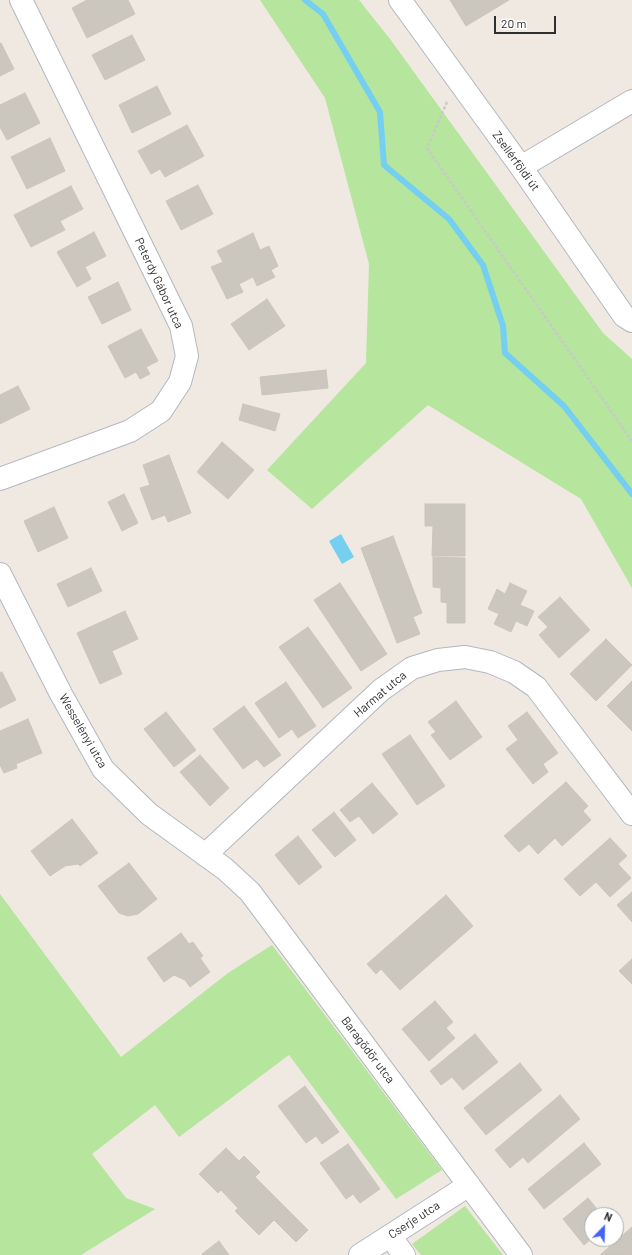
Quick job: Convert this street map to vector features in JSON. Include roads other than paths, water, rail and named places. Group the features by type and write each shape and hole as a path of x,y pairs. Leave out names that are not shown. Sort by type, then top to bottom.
{"street":[{"name":"Peterdy Gábor utca","path":"0,479 130,431 161,411 180,382 187,356 181,326 21,0"},
{"name":"Zsellérföldi út","path":"400,0 521,167 624,316 632,321"},
{"path":"521,167 632,101"},
{"name":"Wesselényi utca","path":"0,574 61,694 103,769 150,814 205,855"},
{"name":"Harmat utca","path":"205,855 381,690 412,668 438,660 465,657 496,664 514,672 536,688 632,814"},
{"name":"Baragödör utca","path":"205,855 225,869 250,892 522,1255"},
{"name":"Cserje utca","path":"360,1255 469,1185"},
{"path":"390,1236 404,1255"}],"water":[{"path":"341,534 354,557 342,564 329,541"}],"waterway":[{"path":"305,0 323,14 380,112 384,165 449,219 483,265 503,326 505,353 564,406 632,494"}]}
